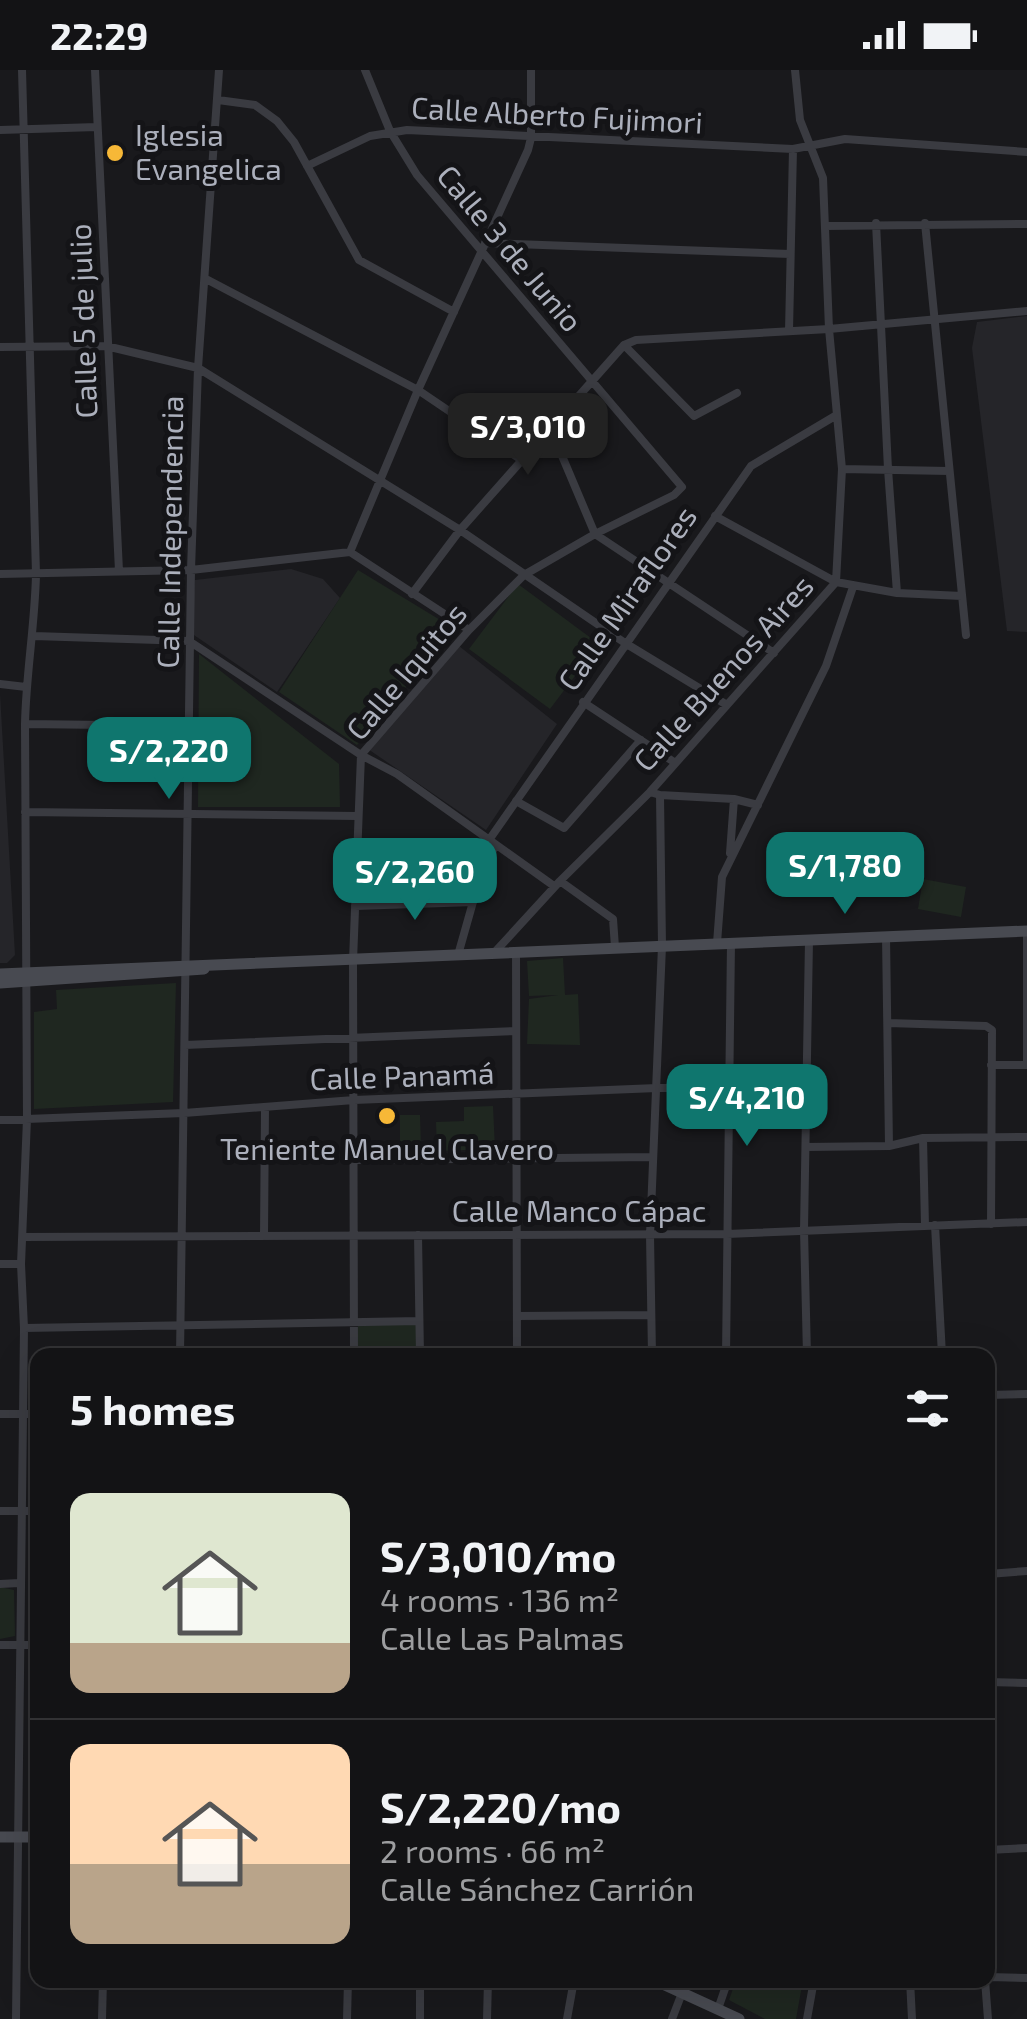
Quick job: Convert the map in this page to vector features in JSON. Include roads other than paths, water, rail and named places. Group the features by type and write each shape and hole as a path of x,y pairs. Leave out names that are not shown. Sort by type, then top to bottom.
{"main road":[{"path":"0,974 26,977 1027,931"},
{"path":"0,984 26,977"},
{"path":"0,1837 30,1837"},
{"path":"686,1988 739,2019"}],"street":[{"path":"16,2019 24,1328 21,1264 27,1119 24,812 26,687 34,636 36,574 22,70"},
{"name":"Calle 5 de julio","path":"95,70 119,571"},
{"name":"Calle Independencia","path":"180,1348 191,570 198,368 219,70"},
{"name":"Calle 3 de Junio","path":"365,70 390,131 417,175 682,487"},
{"path":"350,552 531,138 531,70"},
{"name":"Calle Buenos Aires","path":"494,953 557,884 655,793 674,762 836,582 842,468 828,328 823,178 800,120 795,70"},
{"path":"218,100 254,104 268,113 294,142 359,260 454,312"},
{"path":"0,130 98,128"},
{"name":"Calle Alberto Fujimori","path":"308,166 370,136 390,131 793,149 844,140 1027,152"},
{"path":"789,331 793,149"},
{"path":"876,223 898,593"},
{"path":"925,223 966,635"},
{"path":"825,226 1027,224"},
{"path":"485,243 790,254"},
{"path":"206,279 418,390 520,459"},
{"path":"412,594 520,459 624,345 636,340 1027,310"},
{"path":"624,345 694,416 737,392"},
{"path":"0,346 106,346 198,368 460,530 625,643 727,706"},
{"name":"Calle Miraflores","path":"458,955 492,843 516,800 625,643 750,466 835,416"},
{"path":"545,430 557,444 595,534 774,653"},
{"path":"842,468 950,471"},
{"name":"Calle Iquitos","path":"354,1348 353,961 361,755 469,630 524,575 674,495 682,487"},
{"path":"715,516 823,578 898,593 962,596"},
{"path":"0,574 191,570 350,552 469,630"},
{"path":"726,1348 729,1087 722,877 826,666 853,587"},
{"path":"34,636 189,641 361,755 398,774 492,843 613,919 615,947"},
{"path":"0,684 26,687"},
{"path":"584,702 674,762"},
{"path":"26,724 190,726"},
{"path":"516,800 564,828 640,740"},
{"path":"652,1348 650,1235 662,946 655,793 734,799 758,806"},
{"path":"730,857 734,799"},
{"path":"24,812 357,816"},
{"path":"355,906 473,902"},
{"path":"991,1066 1027,1065 1027,931"},
{"path":"886,935 889,1146"},
{"path":"807,1348 804,1230 809,939"},
{"path":"516,952 516,1348"},
{"path":"888,1022 986,1026 992,1030 992,1224"},
{"path":"185,1045 516,1031"},
{"name":"Calle Panamá","path":"0,1120 656,1088 806,1088"},
{"path":"264,1107 264,1236"},
{"path":"806,1148 889,1146 923,1138 1027,1136"},
{"path":"923,1138 941,1348"},
{"path":"354,1160 653,1157"},
{"name":"Calle Manco Cápac","path":"23,1237 727,1234 1027,1222"},
{"path":"418,1235 420,1348"},
{"path":"0,1264 21,1264"},
{"path":"517,1316 650,1316"},
{"path":"24,1328 419,1321"},
{"path":"995,1395 1027,1394"},
{"path":"0,1414 30,1414"},
{"path":"0,1511 30,1510"},
{"path":"995,1573 1027,1571"},
{"path":"0,1584 19,1583"},
{"path":"0,1645 30,1645"},
{"path":"995,1682 1027,1683"},
{"path":"995,1850 1027,1848"},
{"path":"995,1978 1027,1978"},
{"path":"102,2019 103,1988"},
{"path":"347,2019 348,1988"},
{"path":"420,1988 420,2019"},
{"path":"487,2019 488,1988"},
{"path":"566,2019 572,1988"},
{"path":"672,2019 682,1988"},
{"path":"718,2009 725,1988"},
{"path":"807,2019 813,1988"},
{"path":"910,1988 912,2019"},
{"path":"986,1988 988,2019"}],"place":[{"name":"Iglesia Evangelica","path":"115,153"},
{"name":"Teniente Manuel Clavero","path":"387,1116"}]}
